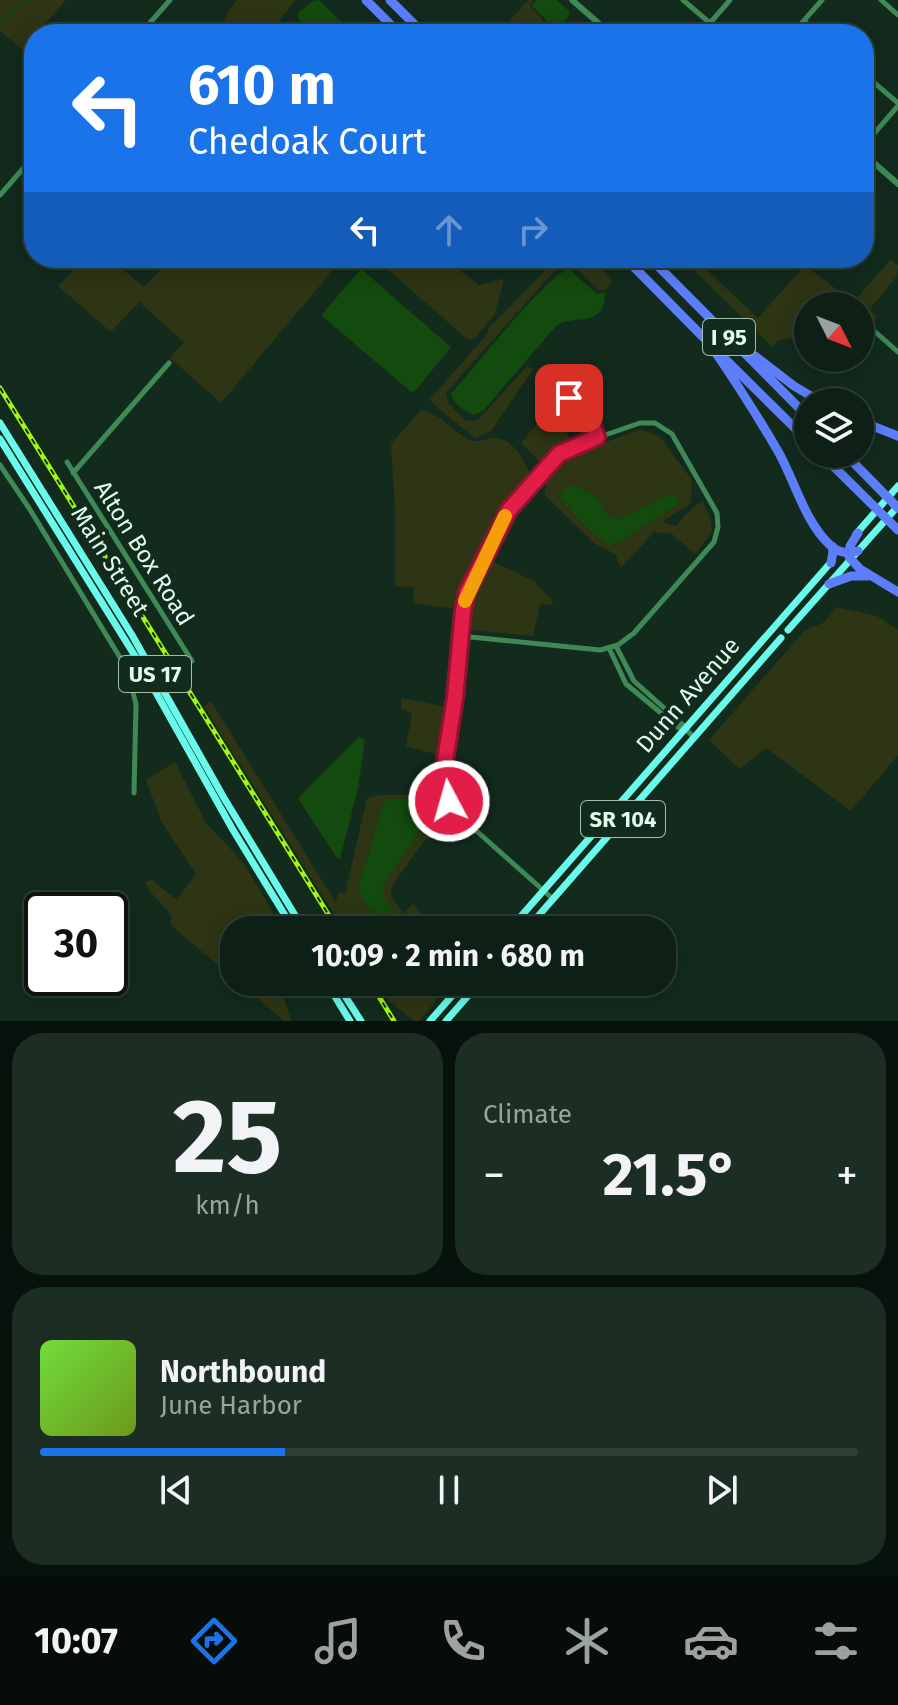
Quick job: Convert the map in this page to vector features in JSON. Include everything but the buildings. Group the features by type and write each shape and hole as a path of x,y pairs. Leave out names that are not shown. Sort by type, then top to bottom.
{"highway":[{"path":"366,0 390,24"},
{"path":"390,0 414,24"},
{"name":"I 95","path":"635,268 794,427"},
{"name":"I 95","path":"660,268 794,403"},
{"path":"724,332 797,388"},
{"path":"709,343 780,454 815,525 874,577 898,592"},
{"path":"874,427 898,436"},
{"path":"835,468 898,530"},
{"path":"859,468 898,507"},
{"path":"846,553 858,533"},
{"path":"831,563 833,552 846,553"},
{"path":"829,584 851,576 874,577"}],"main road":[{"name":"Main Street","path":"0,423 132,635 286,916"},
{"name":"Main Street","path":"0,439 140,664 237,828 295,916"},
{"path":"858,533 898,486"},
{"path":"788,630 829,584 846,553 898,507"},
{"name":"Dunn Avenue","path":"522,916 831,563"},
{"name":"Dunn Avenue","path":"538,916 781,638"},
{"path":"335,996 350,1021"},
{"path":"345,996 361,1021"},
{"path":"430,1021 452,996"},
{"path":"446,1021 468,996"}],"street":[{"path":"149,24 170,0"},
{"path":"572,0 600,24"},
{"path":"683,0 710,23 730,0"},
{"path":"801,24 822,0"},
{"path":"881,0 897,13"},
{"path":"804,21 807,24"},
{"path":"874,83 898,105 874,133"},
{"path":"874,163 898,184"},
{"path":"0,195 24,167"},
{"path":"874,331 898,352"},
{"path":"73,473 169,363"},
{"path":"552,383 585,413 597,437"},
{"path":"461,636 576,649 612,647 636,630 717,535 717,513 672,434 655,423 645,422 597,437 559,454 509,510 467,592 461,636 454,703 444,767 446,795 463,819 553,899"},
{"name":"Alton Box Road","path":"67,462 192,661"},
{"path":"0,465 127,669 136,704 134,793"},
{"path":"772,630 781,638"},
{"path":"612,647 626,684 694,738"}],"shaded area":[{"path":"0,0 66,0 45,24 24,24 22,50 0,30"},
{"path":"237,0 296,0 280,19 282,24 224,24"},
{"path":"319,0 344,24 303,24 298,19 298,13"},
{"path":"528,0 533,0 530,6 543,24 507,24"},
{"path":"536,0 557,0 570,12 561,24 547,24 532,6"},
{"path":"891,259 898,266 897,276 874,304 874,292 862,292"},
{"path":"76,268 121,268 144,287 162,268 335,268 221,403 170,358 184,342 139,302 111,332 58,286"},
{"path":"386,268 457,268 479,285 504,279 495,314 474,339 467,339"},
{"path":"547,268 559,268 446,393 449,404 466,421 478,420 527,366 533,369 491,431 475,438 430,399 485,337 490,327"},
{"path":"575,268 600,268 613,281 606,290 598,289"},
{"path":"692,268 705,268 758,318 802,268 809,268 840,292 794,292 794,338 779,340 771,346"},
{"path":"361,269 451,347 415,391 411,392 323,317 323,313"},
{"path":"569,269 597,294 605,292 600,312 556,326 483,411 474,415 460,407 451,394 527,305 558,275"},
{"path":"421,410 436,416 472,440 493,438 506,441 516,450 531,474 486,537 468,572 455,609 413,603 414,587 395,586 391,444"},
{"path":"547,412 572,439 557,448 542,464 521,443"},
{"path":"641,429 660,437 692,480 691,503 662,522 676,526 702,501 710,516 712,532 695,554 672,534 654,532 621,568 615,554 594,543 544,494 549,472 561,459","holes":["575,486 598,498 607,515 618,520 672,493 680,502 620,542 609,545 563,490"]},
{"path":"575,485 598,498 607,515 618,520 672,493 681,502 620,542 609,545 593,534 560,498 562,490"},
{"path":"489,560 534,581 553,602 552,605 540,604 533,636 471,630 470,602"},
{"path":"837,607 877,616 898,630 898,755 851,811 766,748 740,769 709,740 805,630 823,623"},
{"path":"401,698 447,707 439,755 406,746 412,713 401,709"},
{"path":"211,701 336,903 338,893 345,894 367,798 437,792 438,810 434,818 443,829 438,838 425,840 391,887 391,897 404,913 413,904 425,916 335,916 204,707","holes":["432,813 383,885 383,897 358,883 370,850"]},
{"path":"359,737 365,739 358,788 340,859 299,800"},
{"path":"175,762 206,823 242,861 275,916 220,916 220,967 171,925 171,915 145,882 152,880 177,900 196,874 162,823 146,780"},
{"path":"389,799 418,800 432,813 383,885 383,897 395,916 374,916 361,896 358,883 383,804"},
{"path":"255,996 283,996 291,1021 284,1021"},
{"path":"385,996 439,996 419,1021 414,1021"}],"waterway":[{"path":"0,22 27,0"}],"railway":[{"path":"0,388 329,916"},
{"path":"379,996 394,1021"}],"slow traffic":[{"path":"465,601 505,516"}],"route":[{"path":"449,801 443,775 467,592 509,510 559,454 597,437 590,419 569,398"}]}
